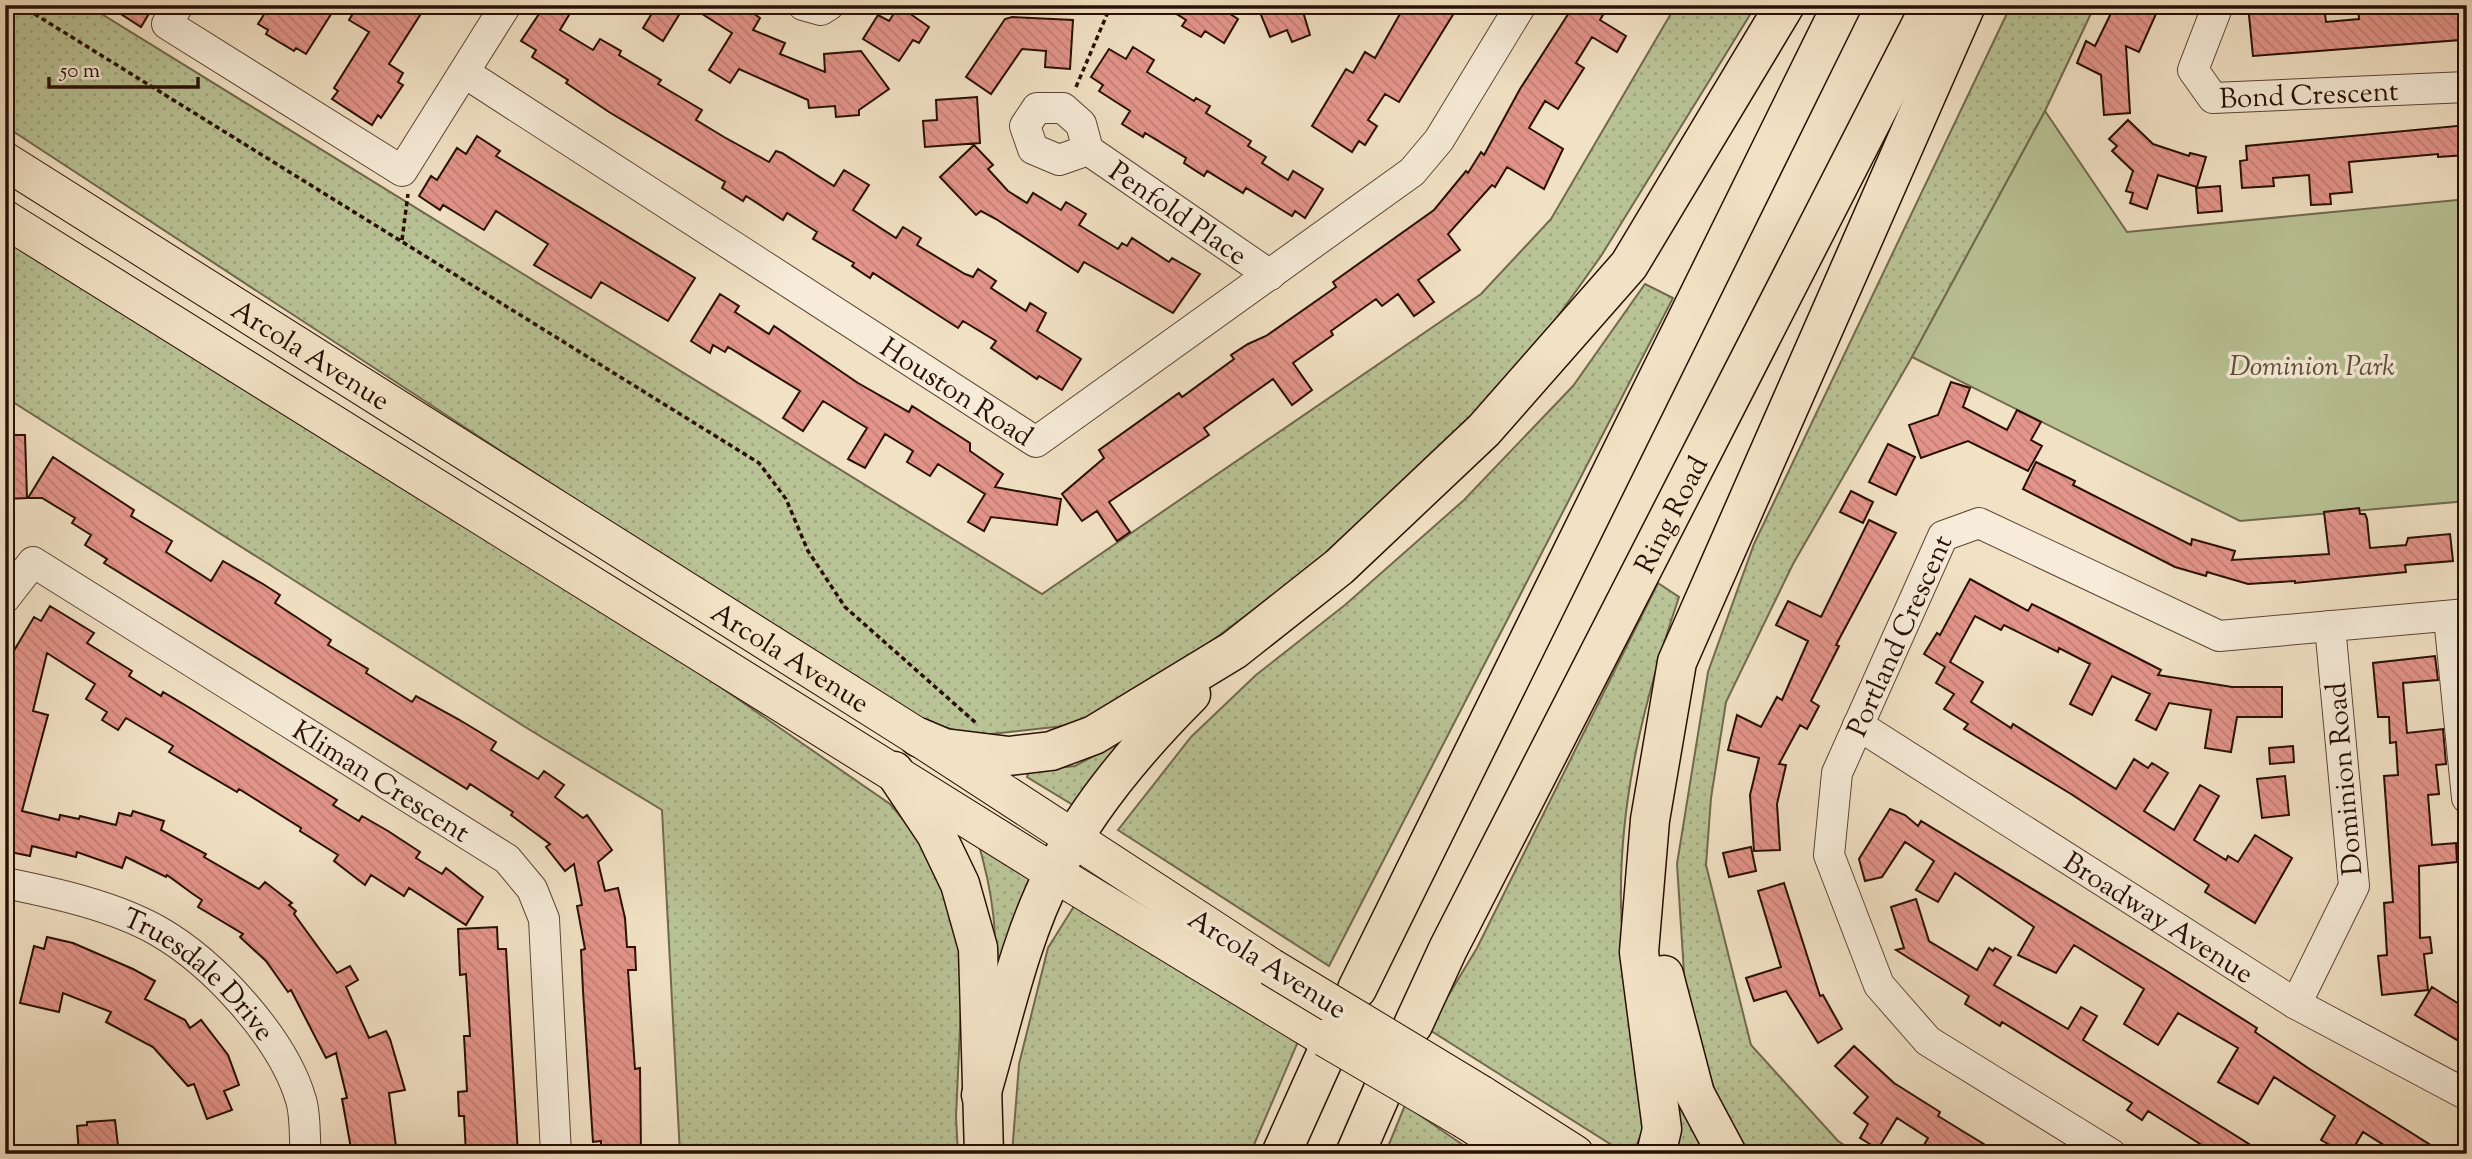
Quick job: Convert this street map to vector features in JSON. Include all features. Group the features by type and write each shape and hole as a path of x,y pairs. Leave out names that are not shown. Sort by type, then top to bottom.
{"highway":[{"path":"918,737 944,748 996,755 1051,751 1094,735 1234,650 1339,567 1483,430 1629,265 1785,5"},
{"path":"1357,989 1842,5"},
{"name":"Ring Road","path":"1413,1025 1461,924 1931,5"},
{"path":"1656,1154 1662,1129 1639,952 1650,820 1677,663 1966,5"},
{"path":"981,1095 1021,956 1054,873 1073,840 1153,733 1234,650"},
{"path":"894,771 936,834 961,884 978,948 984,1154"},
{"path":"1650,820 1654,895 1664,977 1695,1094 1727,1154"},
{"path":"1281,1154 1325,1056"},
{"path":"1355,1154 1382,1092"}],"main road":[{"name":"Arcola Avenue","path":"5,161 918,737 1073,840 1263,980"},
{"name":"Arcola Avenue","path":"5,219 1054,873 1263,980 1473,1107 1575,1154"},
{"name":"Arcola Avenue","path":"1473,1107 1518,1154"}],"street":[{"path":"178,5 167,24 402,171 506,5"},
{"path":"803,5 821,10 829,5"},
{"name":"Houston Road","path":"465,73 1036,442 1412,172 1439,140 1521,5"},
{"name":"Bond Crescent","path":"2218,5 2193,70 2213,98 2467,87"},
{"name":"Penfold Place","path":"1088,150 1059,160 1033,149 1025,126 1038,108 1063,108 1081,124 1088,150 1270,275"},
{"name":"Portland Crescent","path":"2110,1154 1928,1041 1878,985 1829,855 1837,773 1943,536 1979,523 2219,636 2458,615"},
{"name":"Kliman Crescent","path":"5,598 33,562 508,859 532,889 544,919 556,1154"},
{"path":"2458,615 2467,798"},
{"name":"Dominion Road","path":"2295,1004 2354,886 2330,626"},
{"name":"Broadway Avenue","path":"1857,725 2295,1004 2467,1094"},
{"name":"Truesdale Drive","path":"5,883 72,897 158,931 228,986 271,1038 301,1101 306,1154"}],"path":[{"path":"20,5 759,463 786,499 808,551 845,607 979,726 996,755"},
{"path":"1063,108 1071,98 1111,5"},
{"path":"402,171 408,194 402,240"}],"green space":[{"path":"5,5 87,5 1042,594 1481,294 1551,219 1676,5 1756,5 1601,256 1526,361 1444,449 1311,567 1154,684 1073,725 974,736 904,715 5,126"},
{"path":"2011,5 2095,5 2045,111 1912,357 1793,564 1726,702 1711,798 1706,865 1751,1045 1838,1141 1858,1154 1745,1154 1719,1103 1686,1004 1677,864 1708,672 1754,544"},
{"name":"Dominion Park","path":"2045,111 2127,232 2467,199 2467,501 2240,521 1912,357"},
{"path":"5,239 609,610 890,804 928,848 958,913 962,983 956,1117 958,1154 680,1154 662,810 530,730 5,397"},
{"path":"1645,284 1673,298 1329,966 1118,830 1191,737 1256,675 1345,605 1464,500 1573,386"},
{"path":"1658,583 1679,597 1645,710 1624,826 1622,933 1643,1129 1633,1154 1626,1154 1428,1029 1477,948"},
{"path":"1135,734 1086,813 1027,777 1029,771 1075,766"},
{"path":"976,835 1046,881 995,998 993,916"},
{"path":"1076,903 1300,1037 1250,1154 1012,1154 1019,1064 1048,948"},
{"path":"1673,1067 1709,1154 1672,1154"},
{"path":"1405,1105 1476,1154 1385,1154"}],"building":[{"path":"107,5 154,5 141,27"},
{"path":"270,5 323,5 333,11 306,54 296,48 294,51 266,34 268,30 258,24"},
{"path":"358,5 411,5 422,12 389,64 403,73 398,82 403,85 381,118 378,115 372,125 332,99 338,91 334,88 369,32 349,20"},
{"path":"545,5 575,5 560,30 593,50 600,39 621,51 619,55 661,80 658,84 702,110 696,120 769,162 776,151 782,153 834,186 844,170 869,185 853,210 896,238 903,227 921,238 917,245 965,274 973,277 978,269 996,281 991,288 1026,311 1030,303 1046,313 1037,331 1081,359 1062,390 1039,376 1037,379 991,348 996,341 963,321 958,328 873,273 870,278 852,266 854,263 813,239 817,232 787,213 783,220 746,196 743,201 722,188 725,182 566,83 568,80 532,57 536,50 521,41"},
{"path":"657,5 685,5 663,41 643,28"},
{"path":"688,5 741,5 760,18 753,30 785,43 780,54 825,72 824,54 861,51 889,89 859,110 859,115 836,117 835,106 809,108 808,100 739,69 730,83 709,70 732,33"},
{"path":"1162,5 1216,5 1238,19 1224,43 1205,31 1201,37 1182,26 1186,20"},
{"path":"1269,5 1301,5 1310,35 1292,42 1287,30 1270,37 1259,10"},
{"path":"1405,5 1459,5 1399,102 1385,94 1368,120 1377,126 1365,145 1359,141 1352,152 1312,126 1346,69 1353,73 1365,52 1375,58"},
{"path":"1574,5 1609,5 1600,20 1626,36 1617,52 1592,37 1576,63 1584,68 1558,109 1545,101 1529,128 1563,149 1544,189 1507,167 1495,187 1492,185 1448,234 1460,250 1418,280 1434,302 1414,316 1398,294 1382,306 1376,299 1331,331 1333,335 1293,363 1312,390 1292,405 1273,379 1204,428 1209,435 1109,502 1130,532 1117,541 1097,511 1082,521 1062,494 1104,458 1099,450 1179,393 1182,397 1234,359 1231,355 1266,336 1336,287 1333,282 1434,210 1466,171 1468,173 1481,152 1484,155 1520,89"},
{"path":"2115,5 2160,5 2139,52 2126,46 2130,113 2104,115 2101,75 2077,63 2086,41 2095,46"},
{"path":"2248,5 2275,5 2275,10 2324,5 2326,22 2359,19 2358,5 2458,5 2460,40 2253,56"},
{"path":"899,6 929,27 919,43 913,40 899,61 863,39 878,15 889,21"},
{"path":"1012,17 1073,20 1070,69 1045,67 1046,51 1022,49 991,94 966,77 1005,19"},
{"path":"1133,47 1154,60 1147,72 1194,101 1196,98 1210,106 1206,113 1251,141 1248,146 1266,157 1262,163 1288,180 1293,171 1323,189 1305,218 1295,211 1292,216 1246,188 1243,193 1207,171 1204,176 1184,163 1186,158 1145,133 1143,137 1122,124 1130,111 1099,91 1103,85 1091,77 1109,49 1126,59"},
{"path":"977,97 980,143 925,147 923,121 937,120 936,100"},
{"path":"2128,120 2153,144 2189,156 2190,153 2206,157 2197,187 2158,175 2147,209 2130,203 2133,193 2126,191 2133,171 2112,151 2117,146 2109,139"},
{"path":"2467,125 2467,155 2438,157 2438,154 2349,162 2352,192 2330,194 2331,204 2311,205 2309,175 2273,178 2274,186 2242,188 2240,161 2247,160 2246,146"},
{"path":"477,136 500,151 496,156 695,278 668,321 601,282 591,298 534,265 548,244 496,211 484,230 443,205 440,210 419,196 431,176 437,180 457,148 466,154"},
{"path":"974,145 993,165 988,169 1008,191 1027,203 1033,193 1061,210 1066,202 1086,214 1079,225 1118,249 1122,243 1127,246 1132,238 1169,262 1172,258 1200,274 1173,313 1084,262 1078,272 996,219 981,211 976,215 940,177"},
{"path":"2220,186 2222,211 2198,213 2196,188"},
{"path":"720,294 739,306 735,312 769,334 774,326 858,383 909,412 912,406 970,443 970,451 1003,474 995,487 1061,499 1057,525 991,517 984,531 968,522 985,494 938,464 930,476 907,462 913,451 885,434 865,468 848,459 867,428 823,401 803,431 783,418 800,391 728,347 725,352 713,345 710,353 691,341"},
{"path":"1951,382 1970,388 1963,407 2007,430 2017,410 2041,422 2031,440 2042,446 2028,471 1968,441 1921,458 1909,425 1938,415"},
{"path":"5,435 25,435 27,498 5,499"},
{"path":"1888,444 1915,457 1896,495 1869,482"},
{"path":"53,457 134,510 131,516 172,541 166,552 211,581 223,561 263,584 280,595 275,603 331,640 328,645 368,669 366,673 412,702 416,696 496,742 491,750 538,779 544,771 564,785 555,797 583,818 587,815 612,850 598,862 605,891 618,888 625,918 627,947 635,947 636,970 628,970 635,1069 640,1068 641,1154 601,1154 601,1141 593,1142 581,950 585,949 577,906 582,905 574,864 565,871 546,847 550,844 511,815 513,812 470,784 467,789 104,563 107,559 85,545 91,535 72,523 75,518 42,498 28,498"},
{"path":"2036,462 2075,481 2073,485 2191,545 2192,539 2235,551 2232,560 2329,554 2324,512 2359,508 2360,514 2365,514 2367,519 2370,548 2406,545 2408,538 2450,534 2453,561 2405,565 2406,572 2295,583 2248,584 2207,572 2206,576 2175,567 2023,489"},
{"path":"1851,491 1873,502 1863,523 1840,512"},
{"path":"1869,520 1896,533 1836,645 1839,646 1811,701 1819,706 1807,729 1800,725 1779,764 1786,765 1777,804 1780,850 1754,851 1750,795 1759,758 1728,750 1737,715 1761,727 1777,697 1782,700 1808,641 1776,625 1788,601 1821,617"},
{"path":"1970,579 2028,611 2032,604 2058,617 2161,670 2158,675 2232,687 2282,687 2282,717 2237,717 2231,752 2205,748 2211,710 2169,703 2156,730 2136,720 2150,694 2112,676 2092,715 2070,704 2090,664 2059,648 2058,652 2004,625 2001,630 1975,616 1950,662 1983,682 1971,702 2011,728 2013,724 2116,789 2134,759 2148,768 2152,763 2168,773 2144,811 2174,830 2200,785 2219,796 2194,840 2226,860 2228,856 2238,862 2255,835 2292,858 2255,923 2205,892 2209,885 2071,794 1964,729 1968,724 1944,709 1954,694 1936,683 1945,667 1924,654 1937,633 1940,635"},
{"path":"50,606 94,633 87,643 132,671 129,676 161,696 163,692 190,708 337,800 333,805 359,821 362,816 388,831 420,852 416,858 442,874 446,868 483,897 466,925 409,888 404,896 371,875 365,885 334,861 338,855 300,831 301,828 239,789 237,792 169,752 173,746 126,718 118,730 102,720 107,712 86,699 95,684 47,653 33,711 48,715 22,811 59,820 60,815 79,819 80,816 116,825 119,813 131,816 133,811 164,821 161,830 206,854 204,857 259,889 265,882 292,903 289,905 296,911 294,914 337,973 350,966 358,980 346,987 369,1038 386,1031 390,1039 405,1090 389,1093 397,1154 379,1154 379,1151 352,1154 342,1099 347,1098 336,1053 326,1058 291,990 288,992 266,961 240,937 243,934 198,907 202,900 167,875 166,877 126,857 122,868 77,852 76,857 32,846 30,856 5,851 5,680 12,654 34,617 41,621"},
{"path":"2435,656 2438,680 2403,683 2407,733 2443,729 2446,764 2436,765 2439,794 2428,795 2432,845 2456,843 2457,862 2419,866 2420,938 2430,937 2432,953 2424,954 2428,990 2382,995 2378,956 2387,955 2384,903 2393,902 2384,776 2398,775 2396,742 2390,743 2389,717 2378,717 2373,663"},
{"path":"2293,746 2294,762 2270,764 2269,748"},
{"path":"2285,776 2289,815 2262,818 2257,779"},
{"path":"1890,809 1905,815 1918,826 1921,821 2165,970 2257,1028 2255,1032 2308,1068 2445,1154 2398,1154 2363,1132 2350,1154 2331,1154 2335,1148 2321,1140 2335,1116 2274,1077 2258,1104 2218,1082 2238,1048 2178,1013 2158,1045 2124,1024 2144,989 2074,945 2056,973 2018,955 2034,927 1955,873 1938,902 1916,890 1934,861 1905,842 1882,877 1865,881 1859,859"},
{"path":"1751,847 1756,871 1729,877 1723,853"},
{"path":"1784,883 1820,996 1823,995 1842,1029 1818,1043 1786,991 1754,1001 1746,978 1781,967 1758,891"},
{"path":"1916,899 1929,941 1977,970 1989,948 1993,951 1995,948 2011,957 1994,985 2068,1029 2081,1007 2097,1016 2083,1040 2265,1154 2216,1154 2148,1111 2142,1120 2127,1110 2132,1103 2002,1022 2000,1026 1965,1004 1969,996 1896,950 1904,948 1891,907"},
{"path":"497,927 498,949 506,949 518,1154 466,1154 464,1116 459,1116 458,1092 467,1091 464,1036 470,1036 466,974 460,975 458,929"},
{"path":"47,937 73,943 133,969 155,981 145,999 185,1020 190,1028 201,1020 228,1055 239,1085 224,1091 232,1110 207,1119 194,1084 188,1086 153,1047 106,1022 111,1012 63,993 59,1012 20,1003 34,946 44,949"},
{"path":"2432,987 2467,1009 2467,1046 2415,1015"},
{"path":"1854,1046 1894,1083 1940,1112 1938,1116 2000,1154 1919,1154 1928,1138 1897,1118 1878,1149 1860,1138 1868,1124 1854,1113 1868,1097 1835,1066"},
{"path":"115,1120 119,1154 79,1154 77,1126 87,1125 87,1122"}]}
